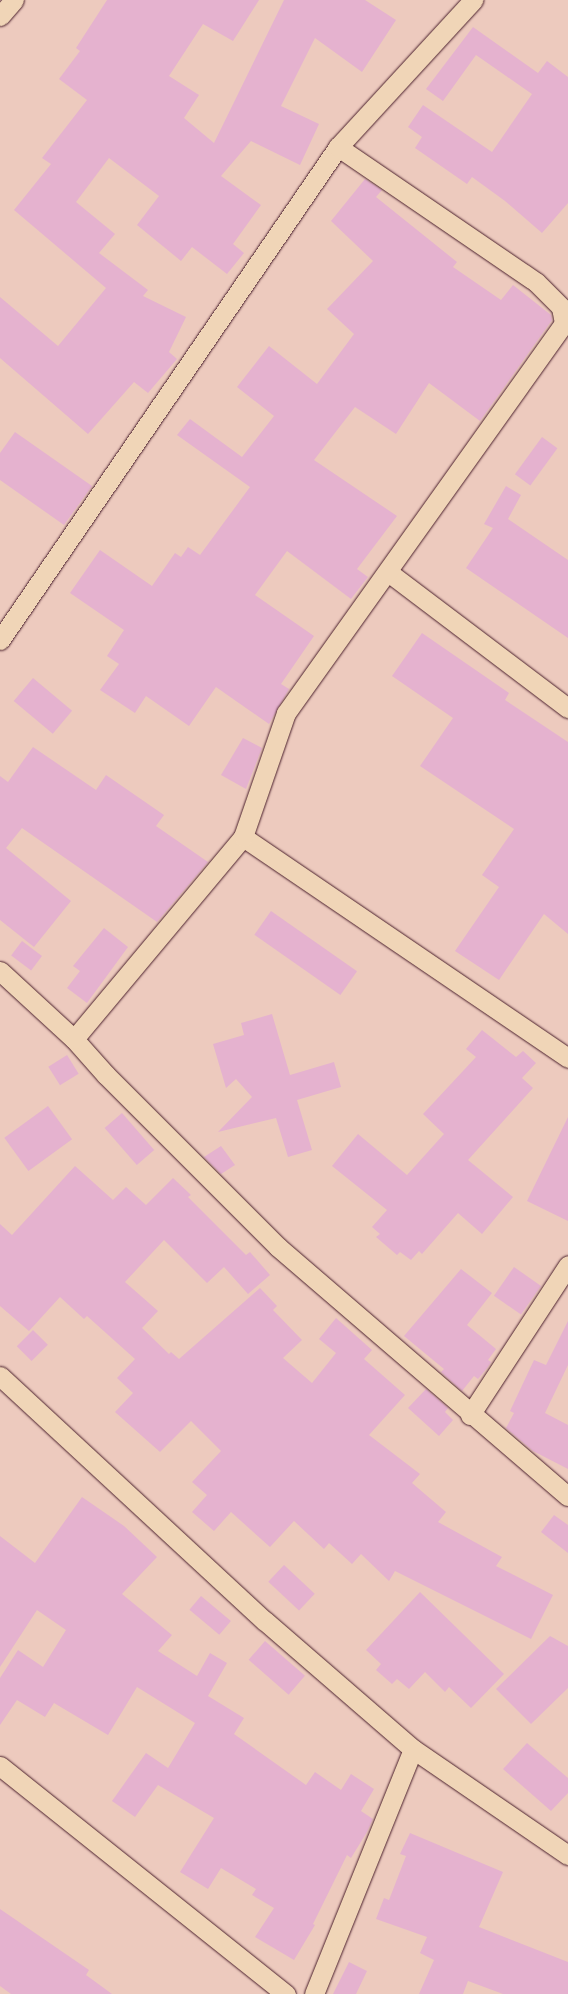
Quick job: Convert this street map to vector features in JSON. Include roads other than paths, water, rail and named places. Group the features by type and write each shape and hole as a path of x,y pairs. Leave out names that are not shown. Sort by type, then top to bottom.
{"street":[{"path":"0,16 14,0"},
{"path":"0,640 338,148 473,0"},
{"path":"74,1039 243,837 286,713 564,324 561,307 536,282 338,148"},
{"path":"388,572 568,708"},
{"path":"243,837 568,1058"},
{"path":"0,972 74,1039 106,1075 278,1247 470,1414 568,1496"},
{"path":"470,1414 568,1266"},
{"path":"0,1376 265,1621 414,1749 568,1855"},
{"path":"314,1994 414,1749"},
{"path":"0,1766 286,1994"}]}
